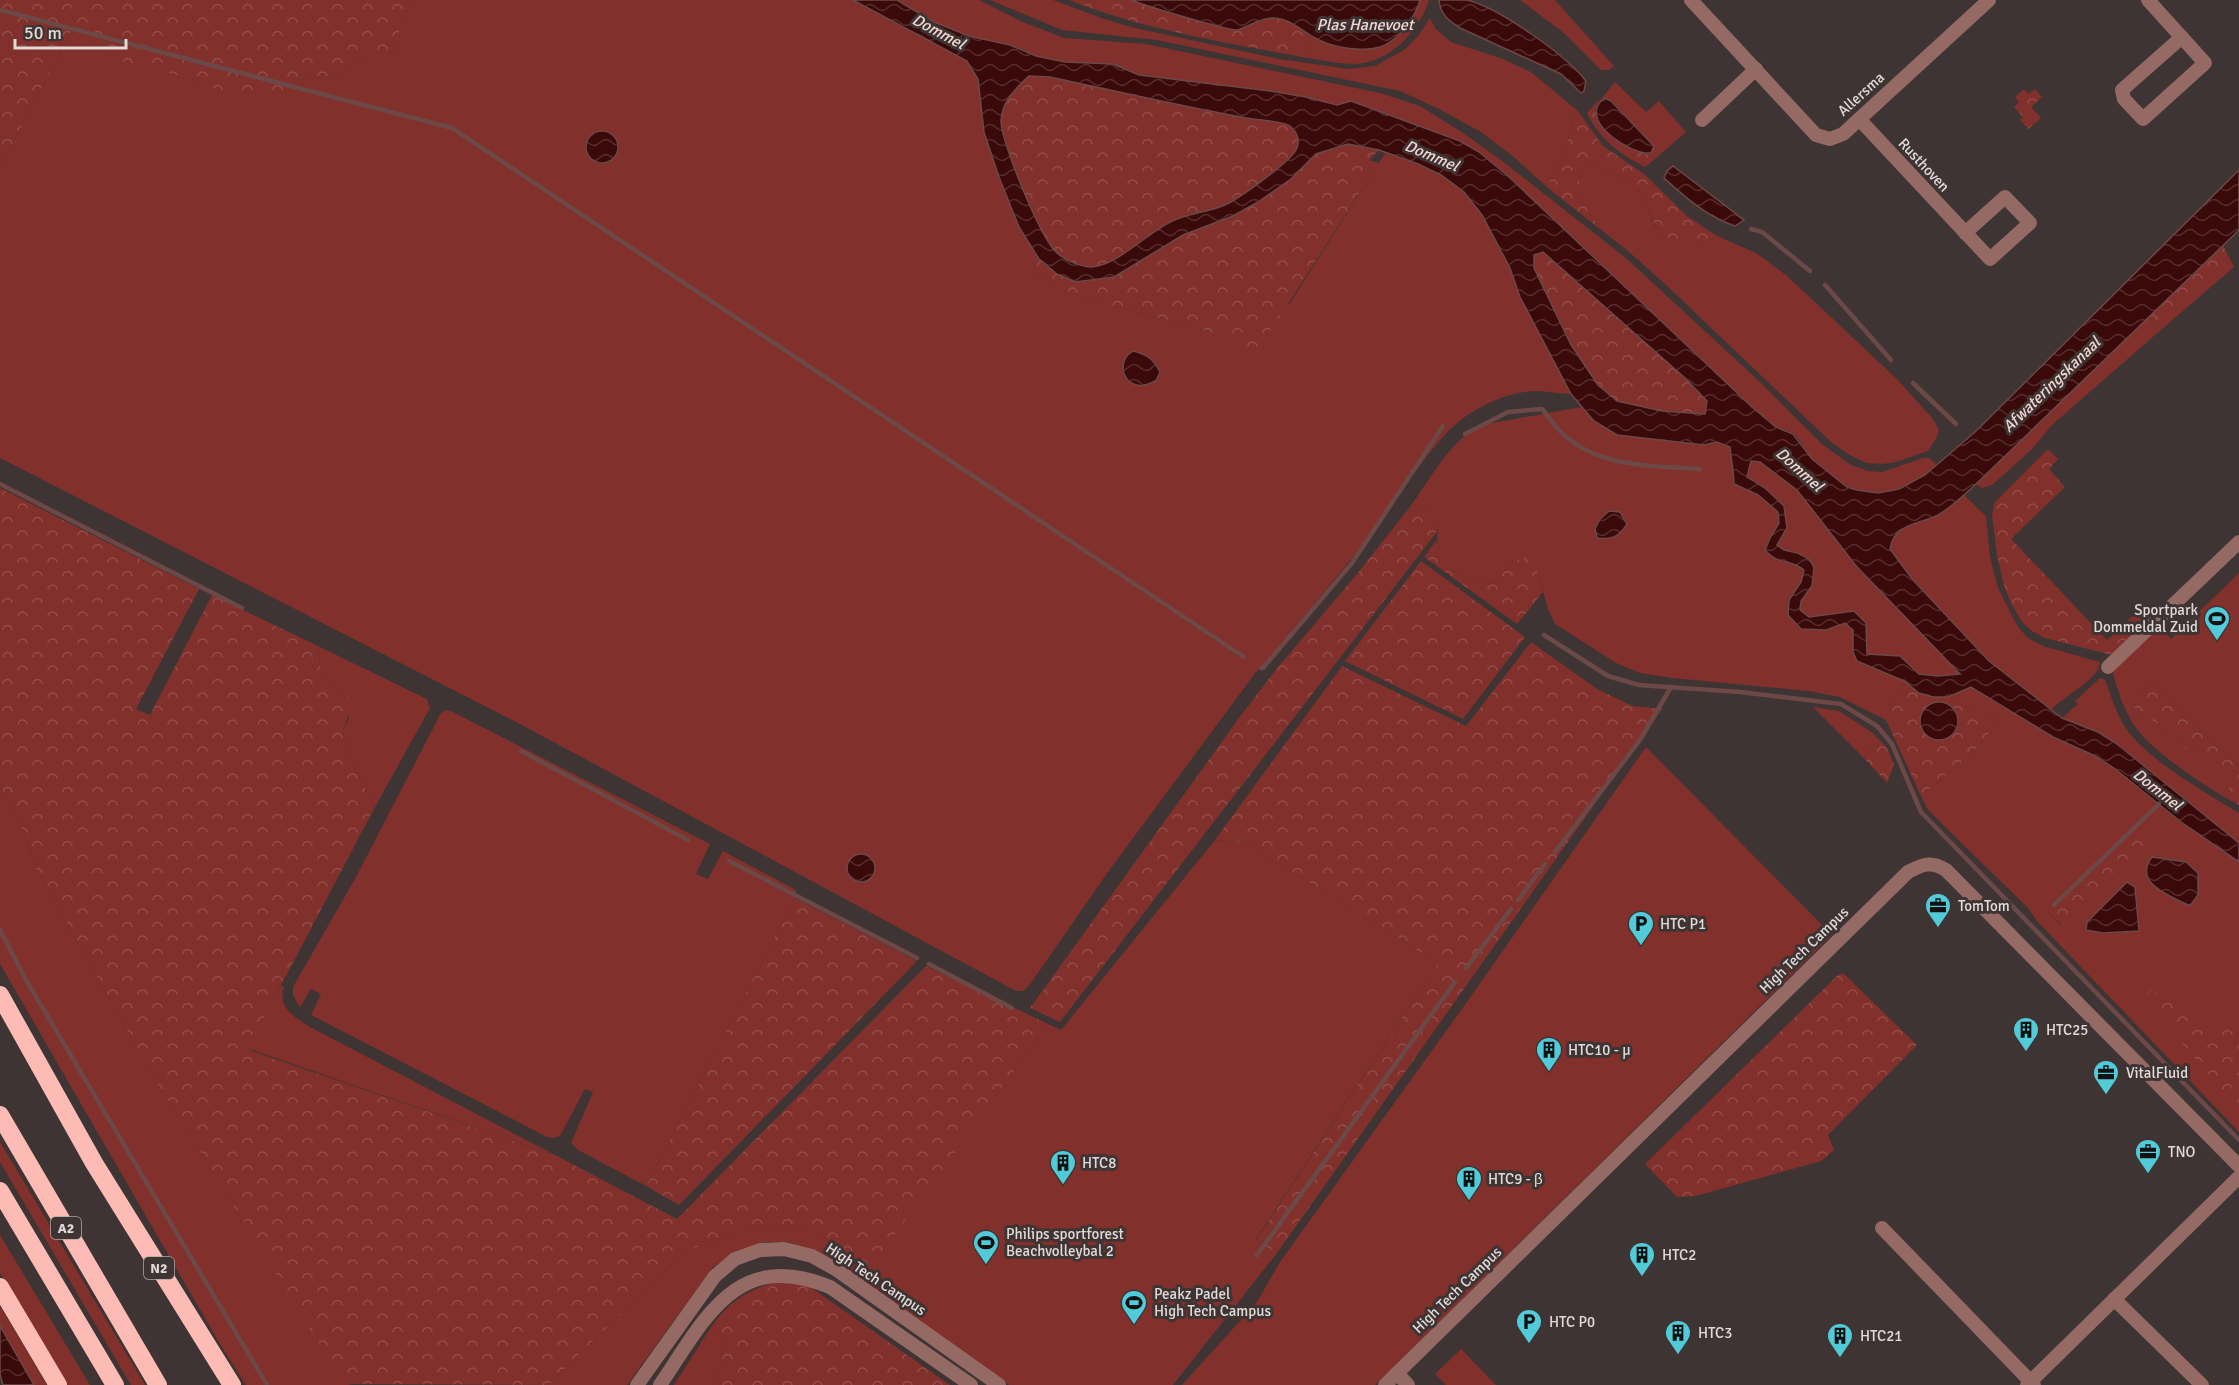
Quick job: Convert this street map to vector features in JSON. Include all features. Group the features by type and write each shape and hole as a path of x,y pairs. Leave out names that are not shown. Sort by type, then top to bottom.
{"highway":[{"name":"N2","path":"0,994 94,1164 229,1381"},
{"name":"A2","path":"0,1114 158,1385"},
{"name":"A2","path":"0,1191 115,1385"},
{"path":"0,1287 58,1385"}],"street":[{"name":"Allersma","path":"1691,0 1816,135 1830,139 1843,134 1989,0"},
{"path":"2148,0 2182,37 2205,63 2143,119 2124,99 2122,90 2182,37"},
{"path":"1702,120 1756,69"},
{"name":"Rusthoven","path":"1859,119 1965,233 1990,259 2030,223 2006,197 1965,233"},
{"path":"2108,667 2239,542"},
{"name":"High Tech Campus","path":"1385,1385 1908,872 1924,864 1935,864 1947,870 2239,1166"},
{"path":"1882,1228 2031,1384 2239,1177"},
{"name":"High Tech Campus","path":"637,1385 715,1276 735,1259 760,1250 784,1249 812,1256 837,1270 999,1385"},
{"path":"660,1385 711,1310 747,1282 766,1276 783,1275 807,1278 830,1287 971,1385"},
{"path":"2114,1299 2202,1385"},
{"path":"1397,1373 1408,1385"}],"green space":[{"path":"0,0 415,0 399,24 399,42 390,55 369,55 338,75 297,80 290,91 272,95 234,93 203,86 176,75 115,60 99,50 88,32 73,28 0,167"},
{"path":"415,0 853,0 967,61 978,79 984,132 999,177 1019,227 1039,259 1032,270 1075,295 1232,340 1290,303 1386,152 1407,159 1441,175 1464,191 1482,215 1510,268 1520,297 1571,394 1535,391 1502,398 1471,413 1444,435 1373,532 1256,672 1108,872 1031,983 1023,991 1016,991 520,724 0,458 0,167 73,28 89,32 99,50 203,86 297,80 338,75 369,55 390,55 399,42 399,24"},
{"path":"897,0 979,0 1023,22 1064,38 1146,44 1380,93 1420,106 1501,160 1626,258 1761,383 1822,444 1851,465 1869,471 1882,472 1929,458 1937,465 1905,486 1889,491 1859,490 1843,484 1828,474 1811,457 1794,434 1774,425 1752,407 1508,176 1460,141 1351,101 1337,105 1270,91 1139,75 1113,64 1065,62 1036,56 1010,45 969,37 934,22"},
{"path":"990,0 1053,0 1135,28 1279,59 1349,69 1375,66 1404,50 1419,35 1430,18 1435,28 1451,42 1503,59 1531,72 1578,111 1573,118 1568,141 1547,187 1481,132 1400,91 1157,40 1062,30"},
{"path":"1069,0 1131,0 1235,30 1270,18 1283,19 1310,36 1306,45 1307,58 1156,28"},
{"path":"1420,0 1429,0 1418,23 1401,44 1379,58 1354,64 1307,58 1306,45 1310,36 1323,42 1363,49 1418,7"},
{"path":"1520,0 1555,0 1614,66 1609,70 1601,70 1564,33"},
{"path":"1029,76 1050,77 1197,109 1282,123 1290,126 1298,136 1296,150 1276,170 1229,203 1167,224 1124,254 1102,265 1083,266 1060,256 1050,244 1023,190 1003,132 1001,121 1004,107 1014,91"},
{"path":"1615,82 1646,112 1659,101 1686,132 1655,159 1651,153 1653,146 1612,101 1605,98 1598,103"},
{"path":"2024,89 2028,94 2035,89 2042,97 2031,107 2041,118 2028,129 2020,120 2023,117 2014,107 2019,102 2015,97"},
{"path":"1599,99 1595,111 1599,123 1644,154 1651,153 1655,159 1645,167 1627,157 1604,139 1592,123 1587,113"},
{"path":"1578,111 1603,146 1643,173 1687,216 1717,236 1700,242 1682,243 1665,236 1653,221 1643,195 1624,180 1588,159 1576,193 1601,230 1547,187 1568,141 1573,118"},
{"path":"1348,144 1379,150 1369,160 1379,163 1257,352 1213,333 1075,295 1032,270 1039,259 1057,274 1114,277 1183,235 1233,216 1258,202 1291,179 1316,154"},
{"path":"1588,159 1624,180 1643,195 1656,226 1670,239 1689,243 1717,236 1756,253 1786,275 1898,380 1933,419 1939,430 1928,451 1896,462 1866,463 1831,442 1664,283 1601,230 1576,193"},
{"path":"2223,245 2234,267 2162,329 2155,325 2149,316"},
{"path":"1543,251 1685,378 1707,401 1705,414 1662,411 1617,401 1598,385 1571,345 1534,268 1534,255"},
{"path":"2149,316 2155,325 2162,329 2052,425 2033,448 1992,485 1982,488 1976,484"},
{"path":"1582,407 1594,421 1704,445 1717,442 1730,447 1734,484 1758,495 1778,512 1779,523 1770,538 1783,562 1796,563 1805,570 1801,582 1789,600 1789,615 1826,630 1844,623 1853,630 1853,652 1857,661 1904,681 1886,720 1840,697 1809,691 1672,678 1640,673 1616,663 1555,624 1548,609 1533,556 1508,564 1497,584 1483,583 1451,570 1441,553 1438,542 1440,523 1428,509 1406,512 1451,449 1473,430 1486,424"},
{"path":"2048,449 2058,459 2049,469 2065,487 2011,539 2107,640 2143,606 2148,611 2143,616 2149,622 2114,654 2045,638 2032,631 2022,622 2004,586 1992,515 1995,502"},
{"path":"1751,461 1760,462 1797,490 1840,546 1961,674 1938,676 1919,674 1900,656 1867,654 1866,623 1828,615 1809,617 1800,610 1801,601 1812,586 1814,567 1809,559 1777,545 1787,528 1784,506 1747,477"},
{"path":"0,488 199,589 136,709 150,715 212,595 318,646 324,677 332,688 347,695 353,705 343,730 346,751 375,807 248,1048 252,1051 557,1156 677,1219 926,966 1048,1024 867,1273 823,1236 793,1225 758,1227 685,1251 548,1385 344,1384 150,1071 37,870 18,817 0,787"},
{"path":"1964,495 1986,516 1990,557 1998,588 2018,627 2028,638 2043,646 2100,662 2094,675 2051,710 2004,674 1949,622 1890,549 1896,533 1908,525 1937,515"},
{"path":"1429,509 1439,517 1440,523 1436,533 1060,1022 1030,1008 1274,672 1406,512"},
{"path":"1436,541 1451,570 1483,583 1497,584 1508,564 1533,555 1543,592 1517,624 1424,557"},
{"path":"1421,561 1525,637 1463,719 1345,661"},
{"path":"2239,573 2239,767 2152,684 2137,693 2134,713 2157,723 2189,752 2203,749 2233,778 2226,798 2175,764 2140,732 2125,710 2112,670 2158,626 2171,639"},
{"path":"1531,642 1597,689 1632,706 1662,709 1277,1253 1256,1240 1438,963 1244,842 1215,840 1342,666 1466,726"},
{"path":"318,646 427,699 430,708 375,807 346,751 343,730 349,719 347,695 332,688 327,682 321,670"},
{"path":"2100,678 2105,680 2125,727 2147,751 2194,785 2239,813 2239,843 2116,744 2062,718 2078,704 2075,701"},
{"path":"1904,681 1919,693 1933,697 1948,697 1999,721 1974,752 1921,796 1886,720","holes":["1931,703 1946,704 1954,709 1957,722 1952,734 1922,711"]},
{"path":"2152,684 2239,767 2239,805 2226,798 2232,778 2203,749 2189,752 2157,723 2134,713 2137,693"},
{"path":"1971,687 2053,737 2093,755 2114,768 2181,822 2239,862 2239,1132 2037,921 2028,908 1928,810 1921,796 1974,752 1999,721 1948,697","holes":["2138,825 2152,841 2061,926 2047,910","2121,887 2135,887 2139,931 2103,933 2117,891"]},
{"path":"1813,707 1839,711 1873,733 1865,759"},
{"path":"445,710 453,712 710,844 696,874 708,879 723,851 796,890 795,898 646,1186 578,1150 571,1143 593,1092 585,1089 560,1136 547,1137 311,1015 321,994 311,989 300,1008 293,995 293,987 356,877 441,713"},
{"path":"1873,733 1887,748 1894,765 1887,783 1865,759"},
{"path":"1646,747 1832,935 1375,1385 1182,1385 1257,1302 1280,1262"},
{"path":"0,787 18,817 37,870 150,1071 344,1383 352,1385 246,1385 220,1344 0,964"},
{"path":"2138,825 2153,841 2062,926 2047,910"},
{"path":"1215,840 1244,842 1438,963 1256,1239 1277,1253 1173,1385 1009,1385 818,1252 787,1242 766,1242 735,1252 713,1267 627,1385 548,1385 685,1251 758,1227 793,1225 823,1236 867,1272 1048,1024 1061,1030"},
{"path":"795,898 917,961 679,1205 646,1186"},
{"path":"1843,973 1917,1045 1828,1135 1834,1150 1821,1161 1696,1196 1677,1197 1645,1164 1838,975"},
{"path":"281,986 284,987 282,994 285,1006 310,1027 557,1156 247,1048"},
{"path":"2151,990 2182,1007 2213,1032 2239,1026 2239,1111 2143,1000"},
{"path":"0,1142 145,1385 131,1385 0,1162"},
{"path":"0,1235 90,1385 67,1385 0,1273"},
{"path":"778,1282 795,1282 809,1286 950,1385 712,1385 719,1371 726,1343 713,1324 741,1297 758,1288"},
{"path":"0,1306 47,1385 34,1385 0,1326"},
{"path":"713,1324 726,1343 719,1371 712,1385 674,1385"},
{"path":"1461,1349 1496,1385 1446,1385 1435,1374"}],"water":[{"path":"853,0 897,0 934,22 969,36 1010,45 1036,56 1065,62 1113,64 1139,75 1270,91 1337,105 1351,101 1460,141 1479,152 1508,176 1752,407 1776,427 1793,434 1812,459 1847,487 1878,493 1899,489 1925,475 1975,432 2239,170 2239,230 1953,505 1938,515 1902,529 1892,540 1890,549 1913,580 1989,661 2062,718 2098,732 2117,744 2239,843 2239,862 2181,822 2114,768 2093,755 2053,737 1971,687 1948,697 1933,697 1919,693 1904,681 1857,661 1853,652 1853,630 1845,623 1826,630 1801,629 1788,615 1789,600 1801,582 1804,570 1775,558 1765,550 1779,523 1778,512 1758,495 1734,484 1730,447 1717,442 1704,445 1617,435 1594,421 1571,394 1520,297 1510,268 1482,215 1464,192 1441,175 1379,150 1348,144 1316,154 1291,179 1258,202 1233,216 1183,235 1114,277 1075,282 1057,274 1039,259 1019,227 984,132 978,79 967,61","holes":["1029,76 1050,77 1197,109 1282,123 1290,126 1298,136 1296,150 1276,170 1229,203 1167,224 1124,254 1102,265 1083,266 1060,256 1050,244 1023,190 1003,132 1001,121 1004,107 1014,91","1543,252 1685,378 1707,401 1705,414 1662,411 1617,401 1598,385 1571,345 1534,268 1534,255","1751,461 1760,462 1797,490 1857,567 1960,674 1938,676 1919,674 1900,656 1867,654 1866,623 1854,611 1809,617 1800,610 1801,601 1812,586 1814,567 1809,559 1777,545 1787,528 1784,506 1764,487 1747,477"]},
{"name":"Plas Hanevoet","path":"1131,0 1420,0 1410,21 1399,35 1380,47 1366,49 1327,43 1292,23 1279,19 1267,18 1237,30"},
{"path":"1439,0 1467,0 1480,4 1513,22 1548,46 1577,71 1586,81 1584,91 1581,93 1561,74 1452,23 1441,9"},
{"path":"1605,98 1611,101 1654,146 1651,153 1641,152 1619,142 1601,125 1596,115 1597,106"},
{"path":"602,131 613,136 618,147 613,158 602,163 591,158 586,147 591,136"},
{"path":"1673,166 1744,220 1735,226 1697,206 1664,178"},
{"path":"1133,351 1146,356 1155,364 1160,372 1156,381 1140,385 1131,383 1127,379 1124,375 1123,364"},
{"path":"1609,511 1620,512 1627,524 1615,537 1597,538 1595,529 1600,519"},
{"path":"1939,702 1952,708 1958,721 1952,734 1939,740 1926,734 1920,721 1926,708"},
{"path":"861,854 871,858 875,868 871,878 861,882 851,878 847,868 851,858"},
{"path":"2152,857 2186,862 2198,873 2198,895 2190,906 2156,888 2150,881 2147,866"},
{"path":"2127,882 2135,887 2139,931 2103,933 2086,930 2087,922"},
{"path":"0,1326 34,1385 3,1385 0,1374"}],"waterway":[{"path":"0,10 452,128 1244,657"},
{"path":"1751,229 1762,232 1810,271"},
{"path":"1825,285 1891,360"},
{"path":"1913,383 1956,424"},
{"path":"1465,434 1508,412 1542,409 1559,430 1589,452 1625,463 1700,469"},
{"path":"1261,668 1352,563 1443,426"},
{"path":"0,484 242,608"},
{"path":"1544,635 1608,676 1639,685 1740,692 1841,704 1877,726 1892,744 1921,812 2239,1140"},
{"path":"1555,852 1640,740 1671,687"},
{"path":"521,751 688,840"},
{"name":"Dommel","path":"2054,905 2159,804"},
{"path":"729,861 917,958"},
{"path":"1518,900 1545,864"},
{"path":"1466,968 1511,909"},
{"path":"0,930 26,980 267,1385"},
{"path":"929,964 1012,1008"},
{"path":"1257,1255 1455,982"}],"place":[{"name":"Sportpark Dommeldal Zuid","path":"2217,642"},
{"name":"TomTom","path":"1938,929"},
{"name":"HTC P1","path":"1641,947"},
{"name":"HTC25","path":"2026,1053"},
{"name":"HTC10 - μ","path":"1549,1073"},
{"name":"VitalFluid","path":"2106,1096"},
{"name":"TNO","path":"2148,1175"},
{"name":"HTC8","path":"1063,1186"},
{"name":"HTC9 - β","path":"1469,1202"},
{"name":"Philips sportforest Beachvolleybal 2","path":"986,1266"},
{"name":"HTC2","path":"1642,1278"},
{"name":"Peakz Padel High Tech Campus","path":"1134,1326"},
{"name":"HTC P0","path":"1529,1345"},
{"name":"HTC3","path":"1678,1356"},
{"name":"HTC21","path":"1840,1359"}],"water label":[{"name":"Afwateringskanaal","path":"2051,384"}]}
